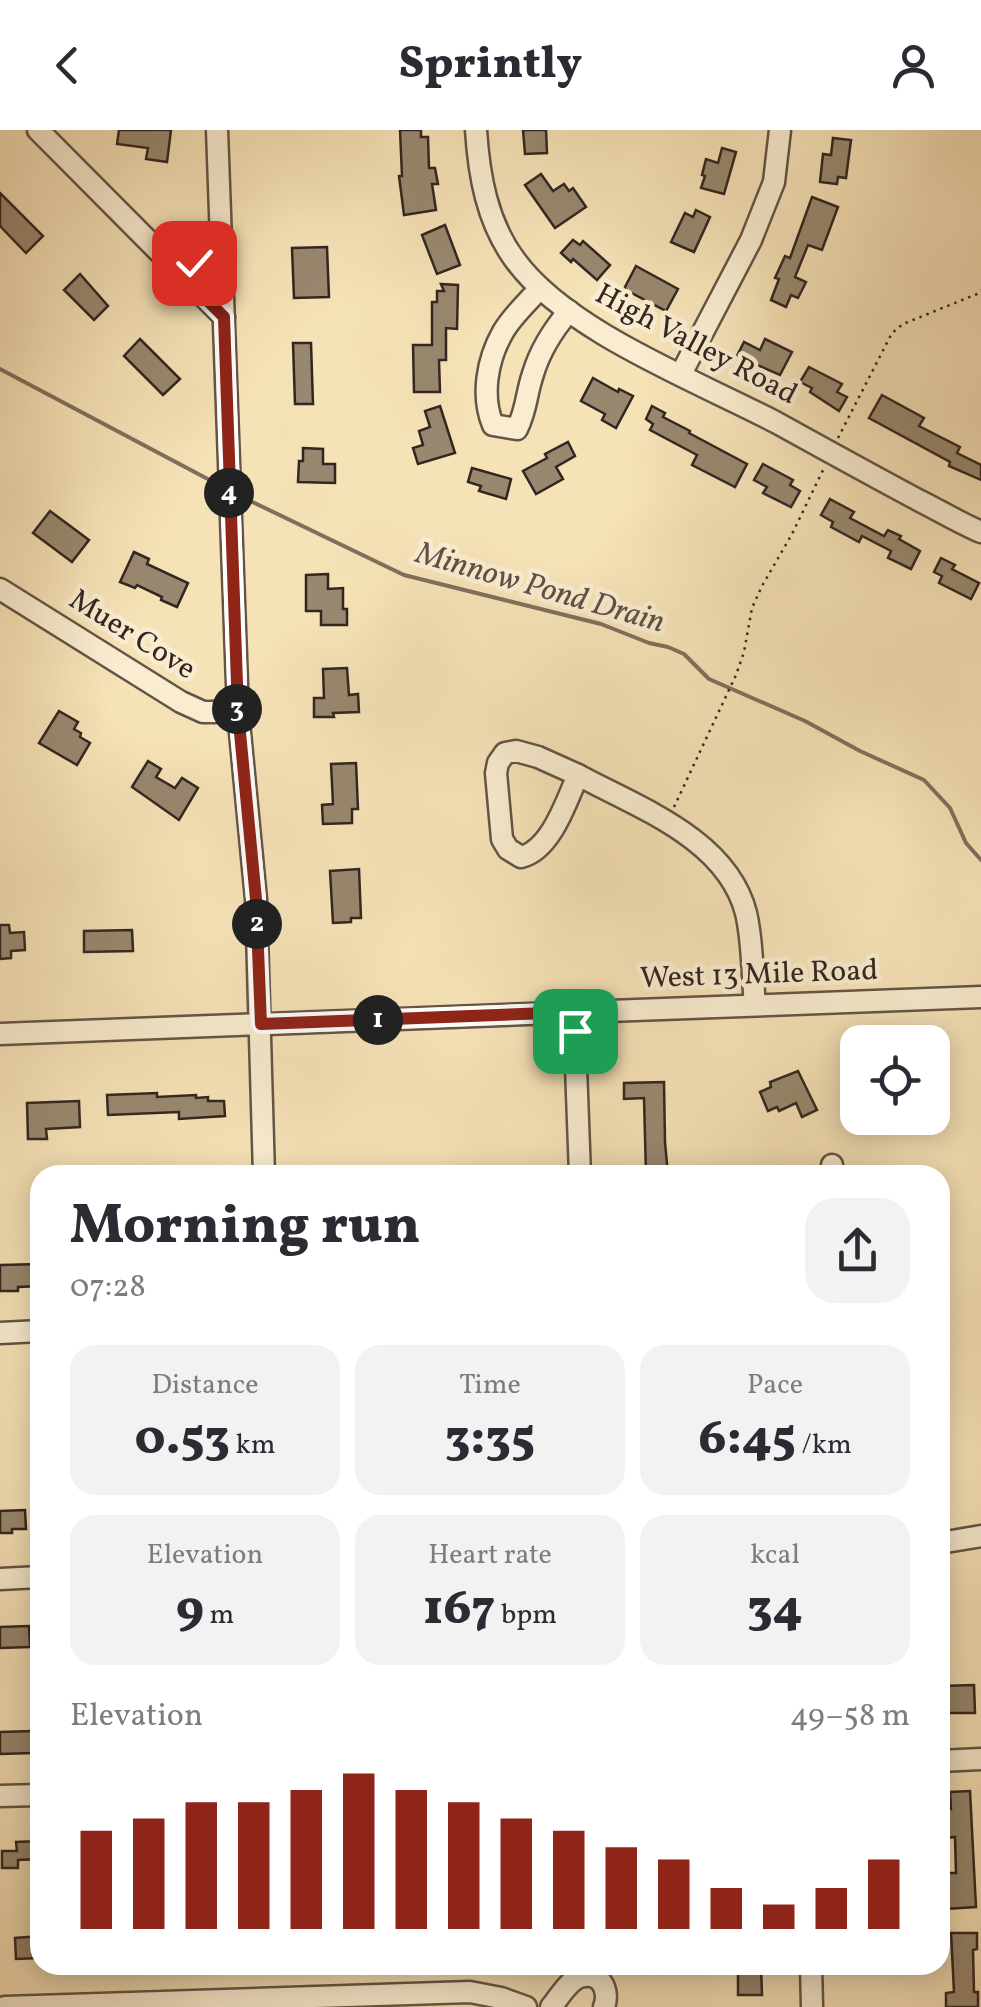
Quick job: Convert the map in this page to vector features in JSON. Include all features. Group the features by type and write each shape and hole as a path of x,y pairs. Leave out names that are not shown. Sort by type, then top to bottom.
{"street":[{"path":"38,130 224,317"},
{"path":"216,130 238,712 256,899 264,1165"},
{"name":"High Valley Road","path":"476,130 480,175 495,224 516,262 553,300 626,346 981,532"},
{"path":"681,374 751,240 774,182 780,130"},
{"path":"171,264 206,258 221,242"},
{"path":"540,288 504,331 492,361 485,407 493,425 517,429 544,347 569,311"},
{"name":"Muer Cove","path":"0,589 182,702 203,712 238,712"},
{"path":"578,776 543,845 533,854 521,857 508,849 502,839 496,772 504,754 526,753 578,776 666,822 703,848 732,878 746,916 755,1005"},
{"name":"West 13 Mile Road","path":"0,1034 981,997"},
{"path":"574,1012 580,1165"},
{"path":"0,1332 30,1331"},
{"path":"950,1541 981,1536"},
{"path":"0,1579 30,1578"},
{"path":"950,1760 981,1759"},
{"path":"0,1796 30,1795"},
{"path":"811,1975 812,2007"},
{"path":"551,2007 577,1978 590,1976 606,1988 604,2007"},
{"path":"5,2007 470,1992 526,2007"}],"path":[{"path":"666,822 736,675"}],"building":[{"path":"119,130 171,130 167,162 146,159 148,148 117,144"},
{"path":"400,130 421,130 421,137 428,137 429,168 435,168 438,184 432,184 436,210 404,215 399,176"},
{"path":"523,130 546,130 547,153 525,154"},
{"path":"833,138 851,140 846,178 838,177 837,184 820,182 823,154 831,155"},
{"path":"722,148 736,152 724,194 701,188 706,159 718,163"},
{"path":"541,174 553,191 564,184 569,191 573,188 586,207 555,228 525,185"},
{"path":"0,193 43,236 26,253 0,226"},
{"path":"812,197 838,207 822,250 808,245 795,277 806,282 798,298 791,295 786,307 771,300 779,279 775,278 785,256 790,258"},
{"path":"696,210 710,217 694,252 671,242 685,213 693,217"},
{"path":"445,225 460,265 437,274 422,235"},
{"path":"573,240 580,245 583,241 610,265 597,280 561,253"},
{"path":"327,247 329,297 294,298 292,248"},
{"path":"636,266 678,289 666,311 624,289"},
{"path":"80,274 108,306 94,320 64,290"},
{"path":"441,284 458,285 457,329 446,328 446,360 439,360 440,392 414,392 413,345 432,345 432,302 437,302 437,291 444,291"},
{"path":"140,339 180,379 163,395 124,356"},
{"path":"765,339 792,352 780,375 737,356 744,342 760,350"},
{"path":"293,343 311,343 313,404 295,404"},
{"path":"809,367 842,384 837,392 847,397 839,411 800,382"},
{"path":"593,378 633,396 616,428 602,420 605,414 581,401"},
{"path":"882,395 924,418 919,426 960,447 957,453 981,465 981,480 949,466 950,462 869,418"},
{"path":"440,406 455,453 418,464 413,448 423,445 419,431 430,427 425,411"},
{"path":"652,406 689,433 747,464 735,487 692,465 697,455 650,430 653,424 646,419"},
{"path":"568,442 575,456 556,467 563,479 536,494 523,471"},
{"path":"303,448 323,449 323,464 335,464 335,483 298,482"},
{"path":"763,464 793,480 790,485 800,491 791,507 763,493 767,487 754,480"},
{"path":"472,468 511,479 506,499 479,491 481,486 468,482"},
{"path":"830,499 854,512 850,518 884,536 888,530 901,536 899,539 920,551 911,569 888,558 891,551 862,536 859,542 831,527 833,522 821,515"},
{"path":"50,511 89,540 72,562 33,533"},
{"path":"134,552 149,559 147,564 188,583 177,607 137,585 135,588 120,582"},
{"path":"941,558 955,565 952,569 979,583 971,599 939,583 942,576 934,572"},
{"path":"328,574 328,589 343,588 347,625 321,625 321,611 306,611 306,575"},
{"path":"347,668 349,695 358,694 359,712 314,717 314,698 324,698 323,669"},
{"path":"59,711 78,722 74,729 90,743 77,765 39,743"},
{"path":"148,761 161,769 156,777 175,788 182,778 198,788 179,820 132,787"},
{"path":"356,763 358,809 352,809 352,823 323,824 322,805 333,804 331,764"},
{"path":"359,869 361,918 333,923 330,871"},
{"path":"0,925 9,925 10,933 24,932 25,950 11,951 11,958 0,959"},
{"path":"132,930 133,951 84,952 84,931"},
{"path":"798,1071 817,1110 802,1117 796,1103 779,1111 777,1107 768,1111 760,1092 771,1087 770,1082"},
{"path":"664,1082 667,1165 646,1165 644,1098 624,1099 624,1083"},
{"path":"157,1093 157,1097 196,1095 208,1097 208,1101 224,1101 225,1116 179,1119 179,1112 108,1115 107,1095"},
{"path":"79,1101 80,1127 46,1129 47,1139 28,1139 27,1103"},
{"path":"30,1264 30,1286 0,1291 0,1265"},
{"path":"25,1510 26,1529 0,1533 0,1511"},
{"path":"29,1626 30,1647 0,1648 0,1627"},
{"path":"974,1685 975,1713 950,1713 950,1686"},
{"path":"30,1731 30,1753 0,1754 0,1732"},
{"path":"970,1791 976,1907 950,1909 950,1873 956,1873 955,1837 950,1838 950,1792"},
{"path":"30,1841 30,1859 18,1860 18,1868 2,1868 2,1851 17,1851 16,1842"},
{"path":"951,1933 977,1933 977,1949 973,1950 978,2007 946,2007 946,1993 954,1992"},
{"path":"30,1937 30,1958 16,1959 15,1938"},
{"path":"738,1975 761,1975 762,1995 738,1995"}],"waterway":[{"name":"Minnow Pond Drain","path":"0,369 221,486"},
{"name":"Minnow Pond Drain","path":"238,495 404,575 601,624 684,654 709,679 924,780 950,808 966,843 981,860"}],"route":[{"path":"194,263 171,264 224,317 238,712 256,899 261,1024 574,1012 575,1031"}]}
